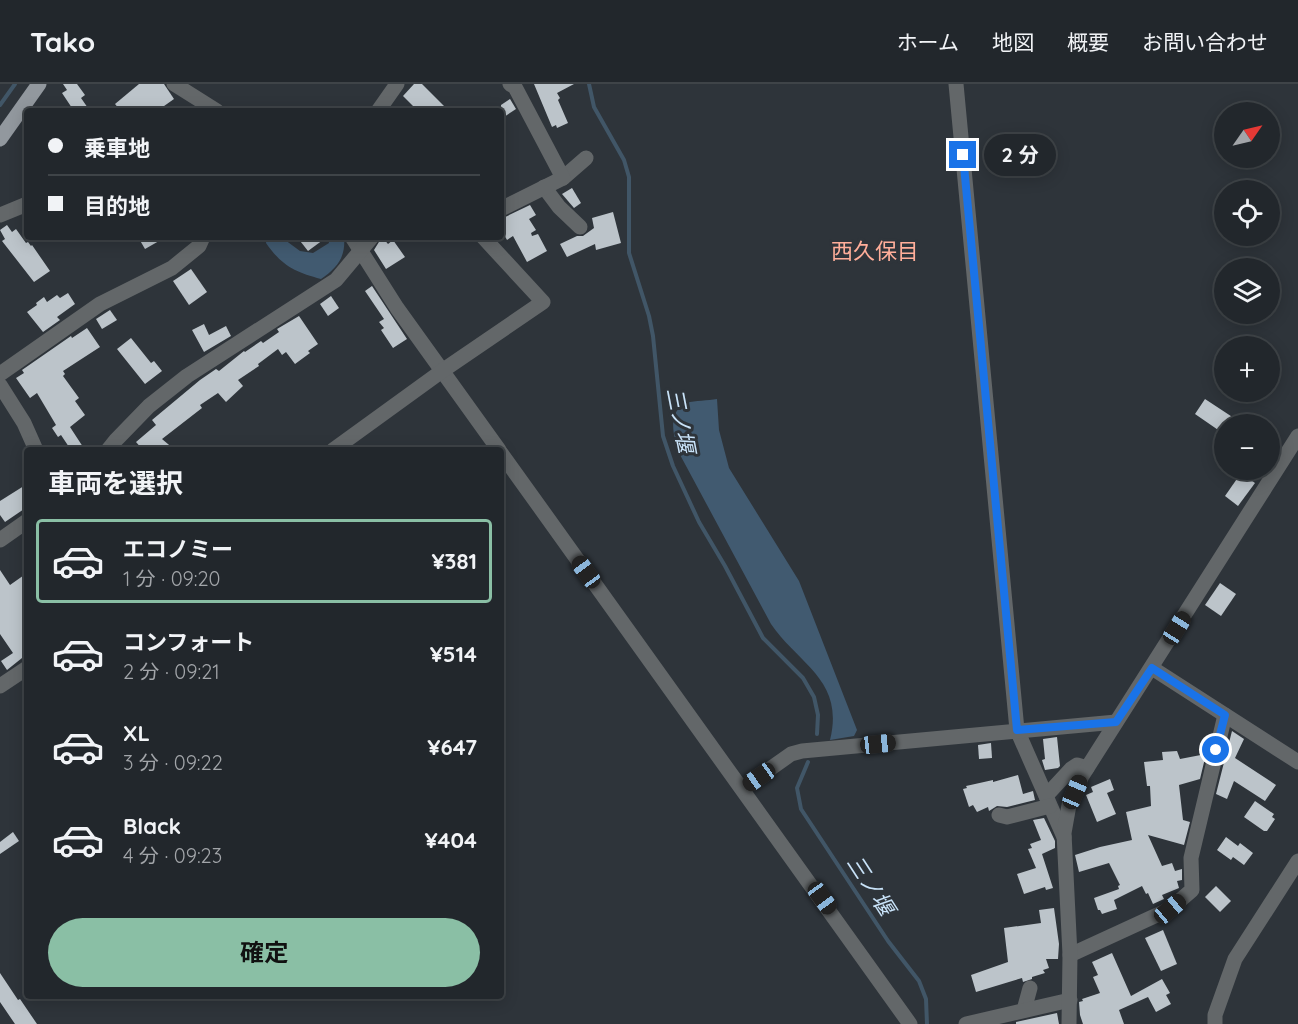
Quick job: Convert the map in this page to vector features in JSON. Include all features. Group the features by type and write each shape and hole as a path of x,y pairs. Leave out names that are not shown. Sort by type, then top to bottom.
{"main road":[{"path":"0,140 39,84"}],"street":[{"path":"174,84 211,108"},
{"path":"380,108 398,84"},
{"path":"510,84 515,87 563,178"},
{"path":"956,84 1017,730 1051,796 1064,837"},
{"path":"504,207 563,178 586,158"},
{"path":"544,187 559,207 580,227"},
{"path":"0,215 24,205"},
{"path":"0,374 100,304 172,268 199,246 202,240"},
{"path":"354,240 496,447"},
{"path":"111,447 149,406 179,382 336,280 369,240"},
{"path":"337,447 543,302 486,240"},
{"path":"0,385 24,423 35,447"},
{"path":"1069,1024 1070,955 1064,837 1069,805 1087,768 1298,436"},
{"path":"504,458 910,1024"},
{"path":"0,540 24,522"},
{"path":"1152,668 1298,762"},
{"path":"0,686 24,670"},
{"path":"1070,955 1170,909 1192,890 1191,858 1225,715"},
{"path":"743,788 791,754 802,751 1116,722"},
{"path":"1051,796 1071,769 1077,765 1087,768"},
{"path":"999,815 1007,817 1051,796 1075,792"},
{"path":"1215,1024 1215,1016 1235,959 1298,861"},
{"path":"1024,1010 1030,988"},
{"path":"966,1024 1070,1000"}],"shaded area":[{"path":"266,240 285,240 300,251 313,253 329,243 328,240 344,240 344,250 336,266 321,279 296,271 284,263 266,243"},
{"path":"717,399 719,430 729,468 799,581 857,730 854,736 830,740 833,719 831,702 825,687 771,624 678,451 673,424 676,412 687,403"}],"building":[{"path":"63,84 77,84 85,95 81,98 88,108 72,108 62,93 67,90"},
{"path":"139,84 164,84 174,99 161,108 118,108 115,104"},
{"path":"414,84 422,84 446,108 415,108 403,96"},
{"path":"534,84 574,84 557,93 568,123 557,128 556,125 552,127"},
{"path":"510,99 516,109 504,117 504,108 501,108 501,105"},
{"path":"572,188 581,203 574,208 562,194"},
{"path":"530,205 536,215 529,219 536,230 531,233 532,236 538,234 547,251 527,262 513,236 507,240 504,234 504,218"},
{"path":"613,212 621,243 596,250 595,244 567,257 560,244 577,236 583,236 594,228 592,218"},
{"path":"7,225 12,232 16,229 26,243 32,245 50,271 34,282 2,241 5,239 0,230"},
{"path":"140,240 161,240 145,249"},
{"path":"299,240 323,240 308,251"},
{"path":"380,240 385,240 388,244 393,240 405,257 386,269 374,250"},
{"path":"191,269 207,292 189,305 173,281"},
{"path":"372,286 407,339 393,348 381,330 384,328 379,322 384,319 365,291"},
{"path":"68,293 75,304 57,317 60,320 43,332 27,312 44,297 47,302 57,295 60,298"},
{"path":"331,296 339,308 328,316 320,304"},
{"path":"110,310 117,320 102,329 96,319"},
{"path":"299,316 318,344 295,364 286,352 282,355 278,349 238,380 243,386 226,402 218,393 200,405 202,408 162,439 171,447 140,447 136,442 156,425 152,420 200,380 216,369 219,371 261,341 263,343 279,332 277,329"},
{"path":"204,324 209,335 226,326 231,336 204,352 192,330"},
{"path":"87,328 100,347 63,371 65,374 63,376 79,398 75,401 85,415 70,427 83,447 69,447 61,435 58,437 52,428 56,425 37,393 30,398 16,378 24,373 22,370 71,336 72,338"},
{"path":"131,338 151,363 154,361 162,371 145,384 117,349"},
{"path":"1205,399 1228,414 1214,414 1214,427 1195,414"},
{"path":"1236,480 1251,480 1255,483 1238,506 1225,496"},
{"path":"24,486 24,509 5,522 0,515 0,501"},
{"path":"0,570 10,585 24,575 24,656 7,670 1,661 13,653 0,634"},
{"path":"1220,583 1236,594 1221,616 1205,605"},
{"path":"1232,731 1244,739 1235,758 1276,785 1265,801 1234,781 1227,799 1216,794"},
{"path":"1057,737 1060,766 1045,770 1042,760 1045,759 1043,739"},
{"path":"991,743 992,758 979,759 978,745"},
{"path":"1177,751 1180,759 1206,754 1200,779 1179,785 1183,820 1190,822 1184,845 1148,835 1162,866 1172,863 1175,871 1182,869 1182,880 1177,881 1179,888 1162,895 1164,899 1153,904 1142,886 1114,900 1117,909 1102,914 1094,898 1119,889 1120,885 1109,863 1079,872 1075,855 1132,840 1126,812 1151,806 1150,786 1147,786 1144,762 1163,760 1162,752"},
{"path":"1018,775 1023,794 1033,791 1035,800 1007,807 997,806 989,811 988,807 977,812 973,805 969,807 963,789 967,788 966,786"},
{"path":"1110,779 1114,790 1107,793 1116,814 1097,822 1086,795 1093,792 1091,787"},
{"path":"1255,801 1274,814 1272,817 1275,819 1267,831 1244,817"},
{"path":"1044,818 1055,841 1055,848 1042,854 1053,888 1046,890 1045,887 1024,894 1017,874 1036,868 1028,849 1032,848 1030,844 1041,840 1033,820"},
{"path":"13,832 19,841 0,854 0,842"},
{"path":"1226,837 1238,846 1240,843 1253,853 1244,865 1233,857 1231,860 1217,850"},
{"path":"1216,886 1231,901 1220,912 1205,897"},
{"path":"1054,908 1059,944 1058,959 1046,959 1049,968 1043,970 1045,973 1023,982 1022,978 976,992 971,975 1008,962 1004,928 1041,923 1039,910"},
{"path":"1163,930 1177,964 1161,971 1145,938"},
{"path":"1112,953 1131,996 1162,979 1170,993 1166,995 1171,1004 1156,1012 1148,997 1119,1010 1124,1024 1083,1024 1079,1002 1100,993 1093,977 1098,975 1092,962"},
{"path":"0,973 37,1024 15,1024 0,1002"},
{"path":"1057,1013 1059,1024 1016,1024 1016,1022"}],"waterway":[{"path":"0,105 15,84"},
{"name":"三ノ堰","path":"589,84 594,107 624,160 629,177 629,253 649,316 663,436 673,466 699,522 763,638 803,678 814,697 818,715 817,734"},
{"name":"三ノ堰","path":"808,762 797,788 801,809 888,941 919,981 926,999 927,1024"}],"district":[{"name":"西久保目","path":"875,251"}],"route":[{"path":"963,155 1017,730 1116,722 1152,668 1225,715 1216,750"}]}
